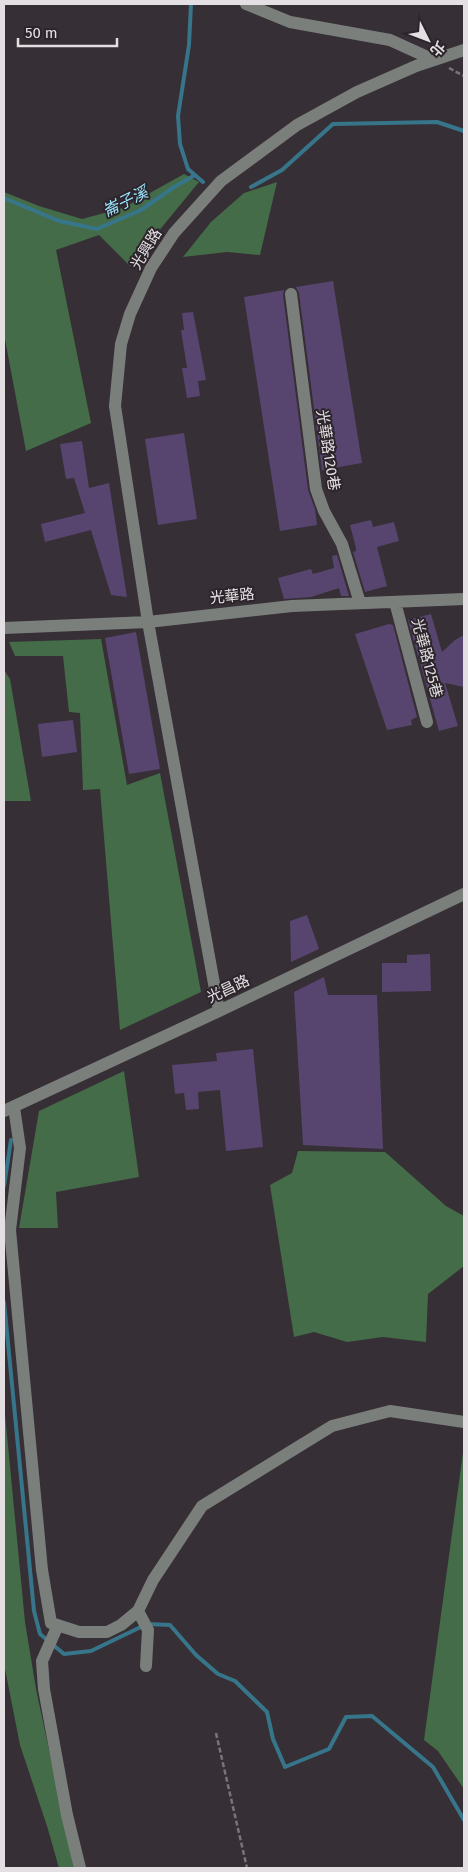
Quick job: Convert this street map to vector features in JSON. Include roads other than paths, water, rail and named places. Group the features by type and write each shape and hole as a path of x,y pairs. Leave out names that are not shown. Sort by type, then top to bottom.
{"street":[{"path":"246,4 290,22 390,40 434,60"},
{"name":"光興路","path":"219,1011 148,622 115,406 120,344 130,314 150,268 174,233 221,181 297,125 357,92 416,66 464,50"},
{"name":"光華路120巷","path":"291,294 316,489 324,511 342,544 360,603"},
{"name":"光華路","path":"4,628 148,622 292,606 464,599"},
{"name":"光華路125巷","path":"394,602 427,722"},
{"name":"光昌路","path":"9,1109 464,894"},
{"path":"9,1109 20,1148 10,1230 42,1570 52,1623 79,1632 106,1632 121,1625 138,1611 153,1580 202,1506 332,1426 390,1410 464,1422"},
{"path":"138,1611 148,1630 146,1666"},
{"path":"58,1625 42,1661 44,1690 67,1815 80,1868"}],"waterway":[{"name":"崙子溪","path":"191,4 189,45 178,116 180,144 188,169 203,182"},
{"path":"251,187 282,170 333,124 437,122 464,131"},
{"name":"崙子溪","path":"4,198 59,221 97,229 141,210 195,175"},
{"path":"4,1186 11,1140"},
{"path":"4,1302 34,1611 40,1634 64,1654 91,1651 147,1624 170,1625 196,1655 218,1674 235,1681 267,1712 273,1739 285,1767 329,1749 346,1717 372,1716 433,1767 464,1820"}]}
